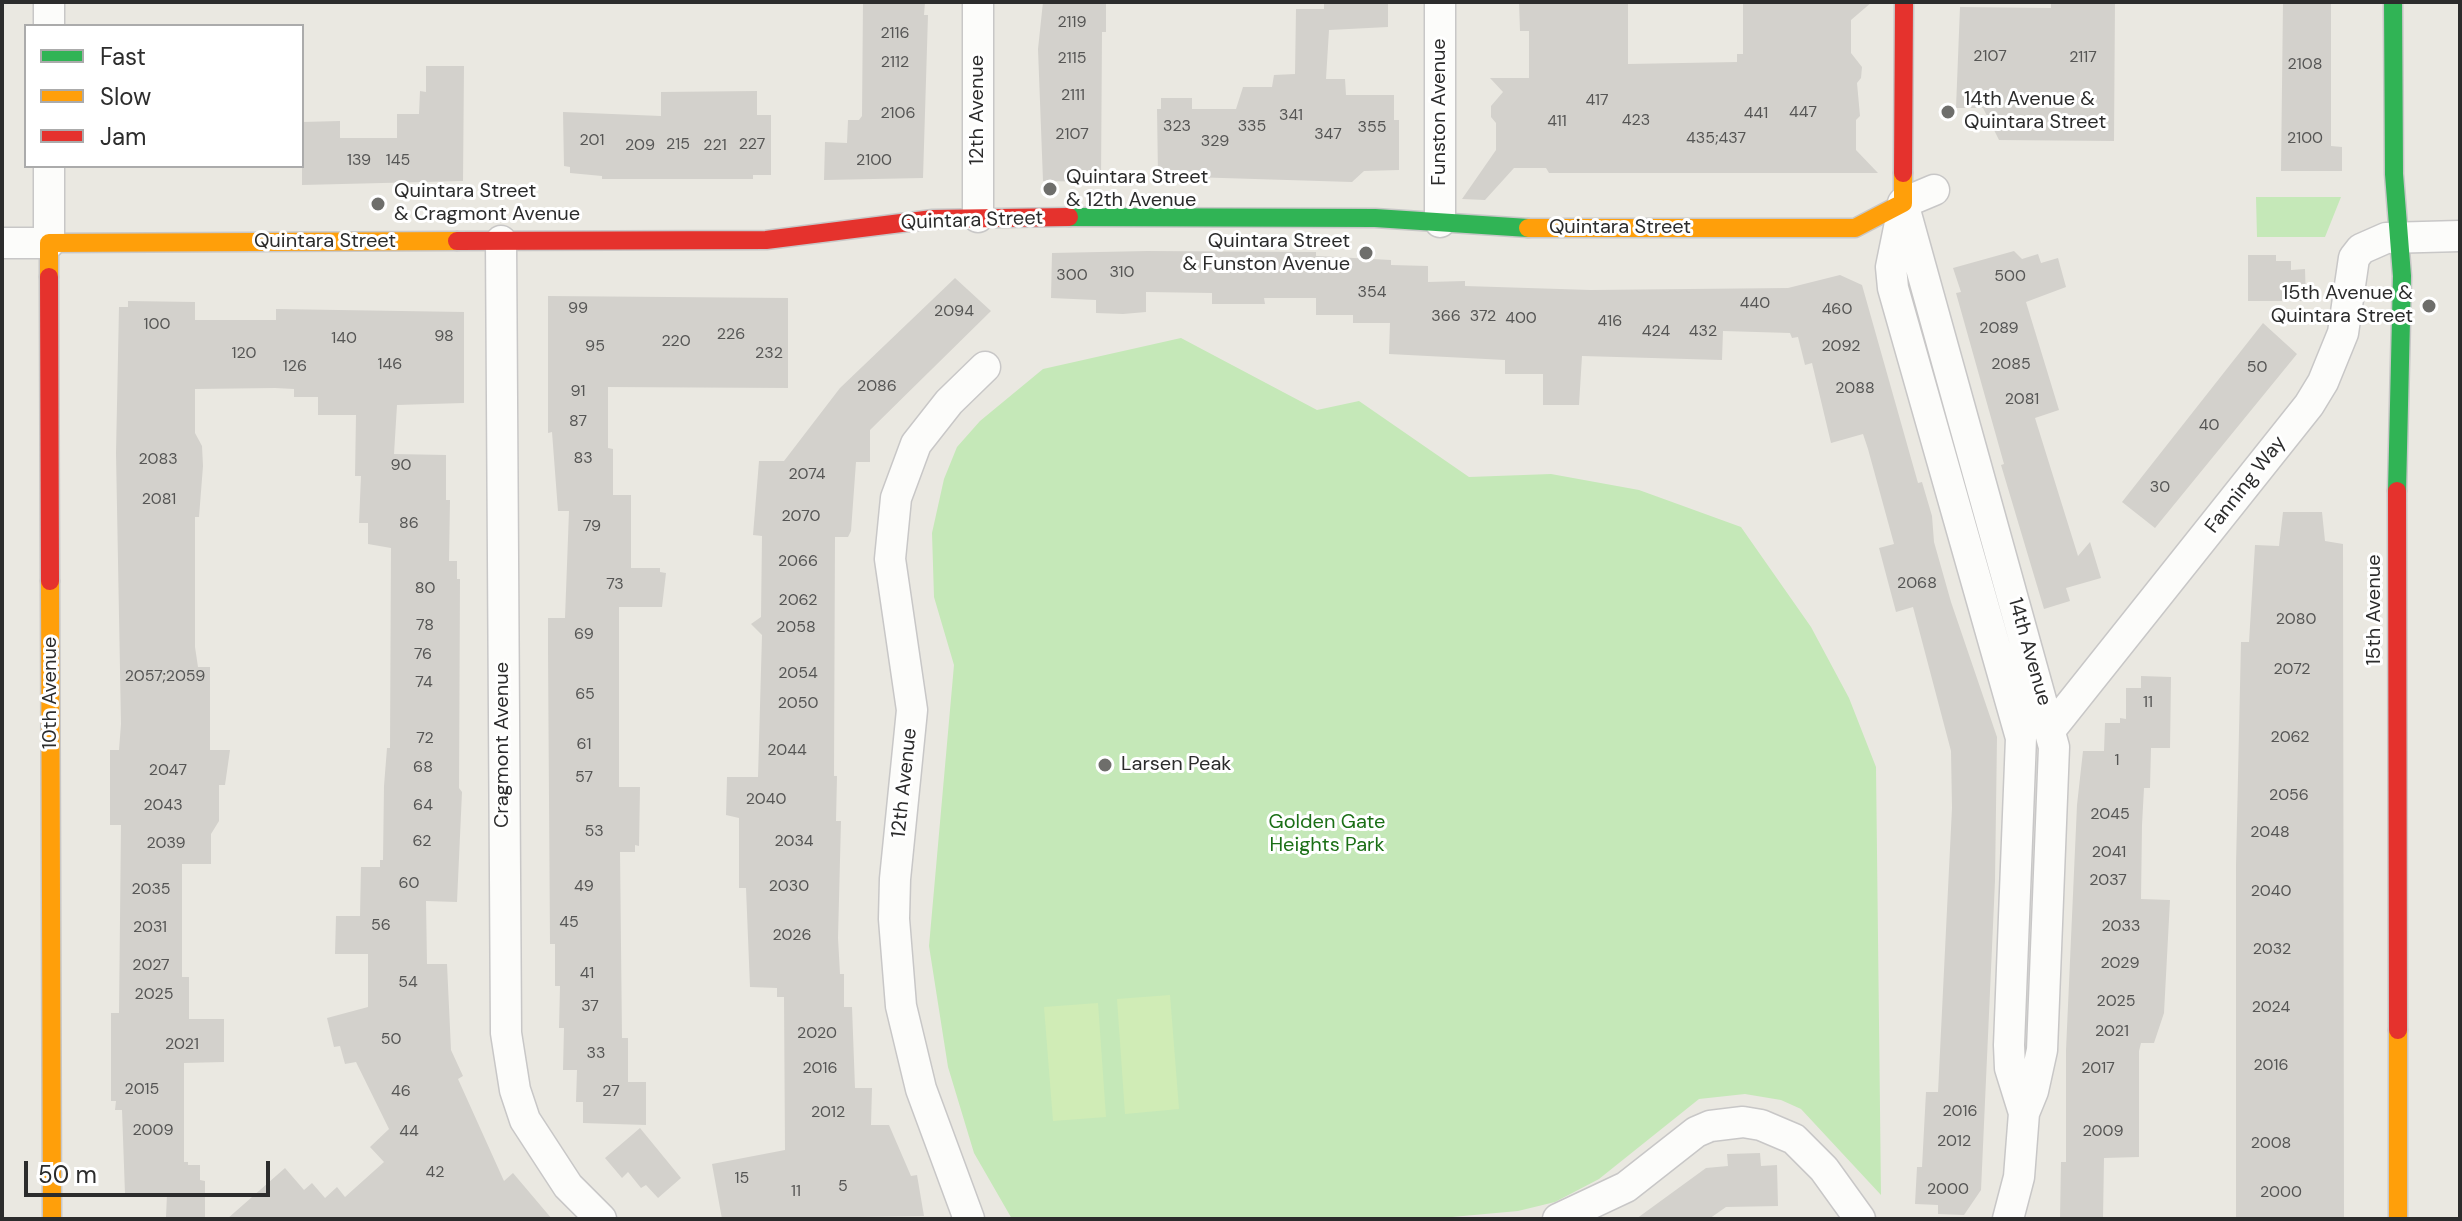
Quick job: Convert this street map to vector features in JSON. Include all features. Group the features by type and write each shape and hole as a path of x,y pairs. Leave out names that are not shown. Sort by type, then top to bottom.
{"street":[{"path":"49,2 49,24"},
{"name":"12th Avenue","path":"978,2 978,217"},
{"name":"Funston Avenue","path":"1440,2 1440,222"},
{"name":"14th Avenue","path":"1904,2 1903,203 1891,267 1893,288 2021,738 2009,1045 2010,1068 2024,1113"},
{"name":"15th Avenue","path":"2393,2 2394,174 2401,237 2397,433 2398,1219"},
{"name":"10th Avenue","path":"49,168 52,1219"},
{"name":"Quintara Street","path":"2,243 779,239 933,219 978,217 1375,218 1526,228 1855,228 1934,190"},
{"name":"14th Avenue","path":"1903,203 2051,729 2054,766 2042,1050 2033,1091 2024,1113 2019,1177 2008,1219"},
{"path":"2401,237 2460,236"},
{"name":"Fanning Way","path":"2051,729 2309,405 2335,358 2343,333 2354,258 2372,242 2401,237"},
{"name":"Cragmont Avenue","path":"501,241 506,1033 515,1090 525,1120 560,1177 601,1219"},
{"name":"12th Avenue","path":"969,1219 921,1089 901,1006 894,933 895,879 912,710 890,559 896,498 916,444 949,402 985,367"},
{"path":"1558,1219 1626,1187 1696,1132 1710,1126 1743,1122 1770,1128 1794,1139 1824,1169 1860,1219"}],"green space":[{"path":"2256,197 2341,197 2325,237 2257,237"},
{"name":"Golden Gate Heights Park","path":"1181,338 1317,410 1359,401 1469,477 1551,474 1639,490 1741,527 1811,627 1849,698 1876,767 1881,1195 1801,1109 1781,1100 1745,1094 1699,1099 1599,1179 1555,1202 1518,1211 1452,1217 1012,1219 974,1153 948,1067 929,946 954,665 934,597 932,533 944,479 957,447 980,421 1043,369"},
{"path":"1170,995 1179,1109 1125,1114 1117,999"},
{"path":"1098,1003 1106,1117 1053,1121 1044,1007"}],"building":[{"path":"863,2 925,2 924,15 928,15 923,178 824,180 825,142 847,143 848,120 859,120 862,116"},
{"path":"1043,2 1106,2 1106,32 1102,32 1101,182 1043,181 1038,49"},
{"path":"1324,2 1388,2 1388,27 1329,30 1326,79 1345,79 1346,95 1394,95 1394,120 1399,120 1399,170 1364,171 1352,182 1158,176 1157,109 1161,109 1161,98 1192,98 1192,109 1236,109 1243,87 1272,87 1274,75 1295,74 1296,9 1324,9"},
{"path":"1519,2 1628,2 1628,64 1737,62 1737,54 1743,54 1743,2 1872,2 1851,20 1851,53 1862,67 1857,83 1860,116 1856,120 1856,150 1878,173 1549,173 1546,168 1514,168 1485,200 1462,199 1496,150 1496,123 1491,117 1491,106 1503,92 1490,78 1529,78 1529,31 1520,31"},
{"path":"2051,2 2115,2 2114,141 1999,140 1983,108 1956,108 1960,7 2051,8"},
{"path":"2283,2 2331,2 2331,146 2342,147 2342,171 2281,171"},
{"path":"426,66 464,66 463,181 302,185 304,122 340,121 340,138 397,138 397,114 419,114 420,91 426,92"},
{"path":"757,91 757,115 771,115 771,175 753,175 753,179 602,179 602,176 570,173 570,167 564,166 563,112 661,116 661,92"},
{"path":"2014,251 2022,259 2038,254 2041,263 2058,258 2066,287 2026,302 2059,410 2035,418 2078,556 2090,542 2101,578 2066,588 2070,601 2044,609 2001,465 2004,464 1956,293 1961,292 1953,268"},
{"path":"1316,252 1316,256 1391,260 1391,265 1428,266 1428,282 1465,281 1465,286 1591,290 1788,288 1840,275 1862,285 1918,483 1922,482 1932,516 1934,542 1951,602 1997,737 1995,881 1981,1190 1964,1215 1938,1214 1938,1205 1915,1204 1917,1167 1922,1167 1926,1092 1938,1092 1952,808 1951,751 1913,607 1896,612 1879,548 1894,544 1863,434 1831,443 1812,363 1805,365 1798,337 1792,338 1790,333 1723,331 1722,360 1582,356 1579,405 1543,405 1543,374 1505,374 1505,360 1389,354 1390,323 1353,323 1353,315 1316,315 1316,298 1264,298 1265,304 1212,304 1212,293 1146,292 1146,312 1123,314 1096,313 1096,300 1051,298 1052,253"},
{"path":"2248,255 2276,255 2276,261 2291,261 2291,270 2305,269 2306,301 2248,301"},
{"path":"955,278 991,311 870,430 870,462 856,462 851,531 848,537 835,537 834,776 837,776 836,821 841,821 838,938 840,974 844,974 844,1007 852,1007 855,1088 872,1088 871,1125 889,1125 911,1176 917,1175 924,1216 722,1219 712,1164 785,1150 784,997 777,997 777,988 750,987 746,888 739,888 739,818 726,815 727,777 758,777 762,635 751,624 761,617 762,536 753,535 759,461 784,461 840,388"},
{"path":"548,296 788,298 788,388 608,387 608,448 613,449 613,495 631,495 631,568 660,568 660,572 666,573 662,607 619,607 619,787 640,787 639,846 635,845 635,852 620,852 622,1038 628,1038 628,1082 646,1082 646,1125 583,1123 583,1102 576,1102 577,1070 563,1070 564,1028 559,1028 560,986 555,986 555,944 550,944 548,618 565,618 569,511 558,511 552,432 548,433"},
{"path":"128,301 195,302 195,320 276,320 276,309 464,312 464,403 397,405 394,454 446,455 446,500 450,500 449,561 457,561 457,579 460,579 459,788 462,792 457,902 426,901 427,964 447,964 451,1050 463,1076 458,1079 504,1181 513,1173 552,1219 227,1219 285,1168 304,1190 312,1183 325,1198 337,1187 345,1197 384,1162 370,1147 389,1129 356,1062 345,1064 340,1046 334,1047 327,1018 368,1007 368,954 335,954 336,916 360,916 361,867 380,867 380,860 383,860 384,786 387,748 390,748 391,548 368,544 368,523 359,523 361,476 355,476 356,415 318,415 318,397 294,397 294,389 195,389 195,433 202,446 203,466 199,517 195,517 195,647 198,667 210,667 210,750 230,750 225,785 219,785 219,821 211,834 211,864 182,864 182,977 189,977 189,1019 224,1019 224,1062 184,1063 184,1162 200,1165 200,1180 205,1181 205,1217 166,1217 167,1194 125,1194 122,1110 115,1110 116,1101 111,1101 111,1013 119,1013 121,825 110,825 110,750 119,750 121,724 116,453 119,307 128,307"},
{"path":"2263,323 2297,354 2155,528 2122,502"},
{"path":"2283,512 2322,512 2325,541 2343,544 2344,1219 2236,1218 2236,865 2241,642 2249,642 2255,545 2279,546"},
{"path":"2141,676 2171,677 2170,748 2151,748 2150,788 2144,788 2142,825 2141,899 2170,900 2164,1013 2154,1043 2141,1043 2139,1051 2139,1157 2104,1158 2103,1219 2060,1219 2061,1162 2066,1162 2066,1050 2077,805 2083,751 2104,751 2105,723 2120,723 2120,718 2126,719 2126,688 2141,688"},
{"path":"640,1128 681,1178 658,1198 646,1185 641,1188 628,1172 622,1178 605,1158"},
{"path":"1760,1153 1761,1166 1777,1165 1778,1206 1726,1207 1709,1219 1636,1219 1706,1168 1728,1166 1727,1154"}],"traffic: fast":[{"path":"2393,2 2394,174 2402,276 2397,491"},
{"path":"1069,217 1375,218 1528,228"}],"traffic: slow":[{"path":"1528,228 1855,228 1903,203 1903,173"},
{"path":"49,277 49,243 457,241"},
{"path":"50,581 52,1219"},
{"path":"2398,1030 2398,1219"}],"traffic: jam":[{"path":"1903,173 1904,2"},
{"path":"457,241 766,240 933,219 1069,217"},
{"path":"49,277 50,581"},
{"path":"2397,491 2398,1030"}],"place":[{"name":"14th Avenue & Quintara Street","path":"1948,112"},
{"name":"Quintara Street & 12th Avenue","path":"1050,189"},
{"name":"Quintara Street & Cragmont Avenue","path":"378,204"},
{"name":"Quintara Street & Funston Avenue","path":"1366,253"},
{"name":"15th Avenue & Quintara Street","path":"2429,306"},
{"name":"Larsen Peak","path":"1105,765"}]}
